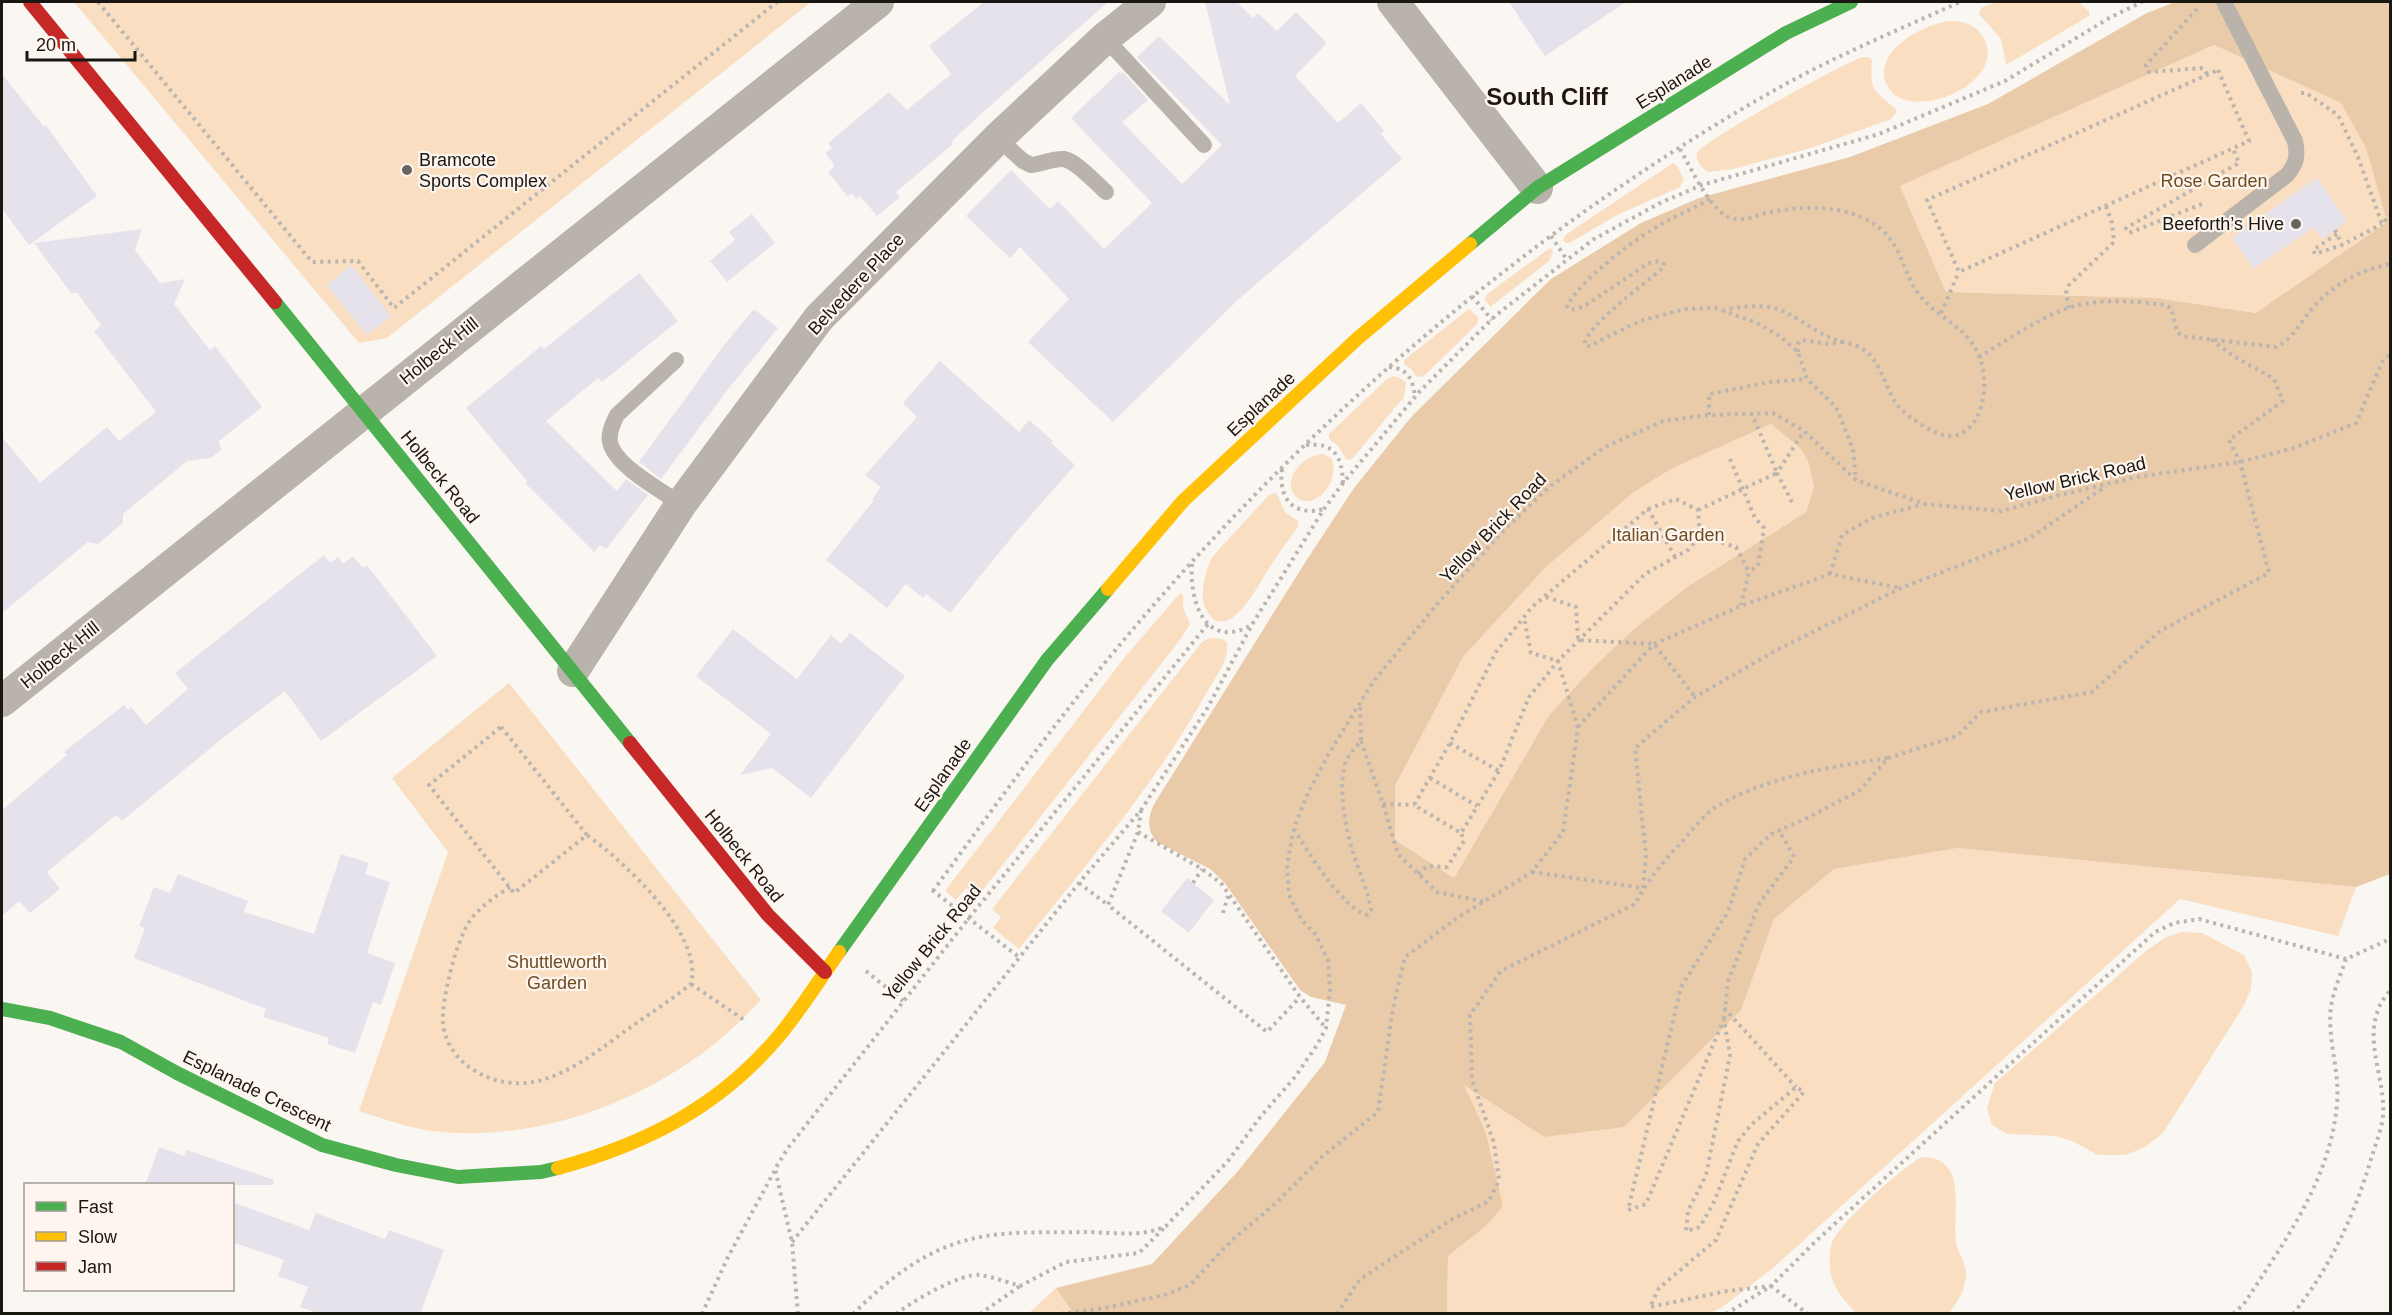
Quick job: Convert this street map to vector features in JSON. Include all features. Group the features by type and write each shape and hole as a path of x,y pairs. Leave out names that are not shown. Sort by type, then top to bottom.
{"street":[{"name":"Holbeck Road","path":"30,2 364,410 768,915 825,972"},
{"name":"Holbeck Hill","path":"2,702 364,410 878,2"},
{"name":"Belvedere Place","path":"573,671 681,504 819,318 998,138 1105,38 1150,2"},
{"path":"1393,2 1537,188"},
{"name":"Esplanade","path":"825,972 1047,660 1183,501 1358,338 1537,188 1786,33 1851,2"},
{"name":"Esplanade Crescent","path":"2,1009 50,1018 121,1042 177,1073 322,1145 396,1165 458,1177 541,1172 601,1156 651,1135 710,1102 752,1066 775,1041 825,972"}],"lane":[{"path":"2195,245 2287,175 2294,167 2298,156 2295,141 2224,2"},
{"path":"1105,38 1204,146"},
{"path":"998,138 1023,161 1031,165 1065,159 1073,162 1106,192"},
{"path":"676,360 617,415 611,427 610,441 614,451 625,465 681,504"}],"path":[{"path":"98,2 312,262 358,261 394,308 777,2"},
{"path":"933,891 1091,680 1192,563 1305,445 1388,367 1472,296 1609,194 1775,90 1960,2"},
{"path":"792,1242 1079,883 1141,810 1208,706 1253,623 1324,509 1343,483 1415,397 1492,320 1594,239 1624,221 1702,185 1890,130 2005,81 2111,17 2142,2"},
{"path":"2204,2 2146,65 2146,69 2149,72 2203,68 2207,74"},
{"path":"1941,313 1959,272 2249,141 2218,70 1927,200 1959,272"},
{"path":"2232,102 2272,94 2306,93 2338,115 2358,157 2382,224"},
{"path":"1680,149 1719,211 1735,219 1779,210 1811,208 1838,210 1871,223 1883,231 1892,242 1919,295 1965,334 1979,357 1983,375 1980,409 1975,419 1963,432 1954,436 1931,430 1904,412 1891,396 1872,357 1860,348 1818,332 1788,313 1771,308 1747,306 1723,310 1696,308 1657,315 1586,346 1587,336 1597,325 1662,269 1664,264 1660,261 1646,265 1579,309 1568,308 1570,301 1587,282 1637,240 1662,223 1710,199"},
{"path":"2205,202 2129,233 2126,228 2240,163 2233,150"},
{"path":"2069,308 2066,293 2069,285 2114,242 2112,223 2106,206"},
{"path":"2342,245 2336,232 2313,250 2315,254 2342,245 2382,224 2391,215"},
{"path":"1551,236 1567,260"},
{"path":"1979,357 2027,328 2069,308 2124,302 2165,305 2171,308 2177,331 2181,336 2276,347 2290,337 2328,292 2362,272 2391,264"},
{"path":"1472,296 1492,320"},
{"path":"1723,310 1755,322 1780,337 1798,352"},
{"path":"1337,1314 1360,1279 1451,1220 1489,1201 1498,1180 1494,1143 1472,1080 1470,1015 1502,971 1635,904 1643,888 1715,807 1752,791 1814,770 1888,758 1957,736 1981,712 2092,692 2160,631 2269,573 2240,462 2229,440 2283,401 2274,379 2232,355 2209,338"},
{"path":"1842,341 1829,344 1801,340 1798,344 1798,352 1807,380 1836,407 1853,449 1856,480"},
{"name":"Yellow Brick Road","path":"980,1314 1020,1286 1066,1262 1139,1253 1228,1161 1261,1116 1295,1077 1317,1046 1326,1028 1330,990 1328,961 1316,935 1301,919 1288,895 1287,865 1294,828 1308,793 1373,682 1439,602 1503,531 1549,486 1605,447 1663,421 1709,415 1773,413 1804,430 1856,480 1924,504 2001,511 2109,483 2240,462 2294,448 2356,423 2382,362 2391,355"},
{"path":"1388,367 1397,368 1409,376 1414,384 1415,397"},
{"path":"1709,415 1710,394 1770,382 1807,380"},
{"path":"1752,414 1777,474 1792,502"},
{"path":"1414,805 1450,743 1497,652 1524,618 1545,597 1614,535 1648,509 1676,500 1698,510 1777,474 1804,430"},
{"path":"1305,445 1323,446 1338,455 1342,466 1343,483"},
{"path":"1730,459 1755,518 1764,528 1758,566 1749,572"},
{"path":"1282,468 1283,490 1293,507 1303,511 1324,509"},
{"path":"1643,888 1647,856 1635,748 1695,697 1775,651 1901,588 2030,538 2109,483"},
{"path":"1830,574 1842,535 1872,518 1924,504"},
{"path":"1648,509 1675,557"},
{"path":"1461,833 1499,771 1529,697 1558,661 1645,574 1688,550 1700,536 1698,510"},
{"path":"1700,536 1737,547 1749,572 1741,606"},
{"path":"1192,563 1194,601 1201,616 1209,624 1218,630 1228,632 1240,630 1253,623"},
{"path":"1578,728 1654,644 1741,606 1830,574 1901,588"},
{"path":"1545,597 1576,607 1578,640"},
{"path":"1524,618 1531,653 1558,661"},
{"name":"Yellow Brick Road","path":"702,1314 727,1259 788,1148 903,1000 1209,624"},
{"path":"1578,640 1654,644 1695,697"},
{"path":"1061,1314 1105,1308 1168,1294 1190,1285 1232,1241 1276,1203 1324,1155 1378,1112 1393,1008 1405,957 1457,918 1532,872 1563,832 1578,728 1558,661"},
{"path":"1360,705 1361,741 1398,854 1437,892 1486,902"},
{"path":"510,887 470,921 458,949 444,1004 443,1022 452,1048 464,1062 480,1074 497,1082 515,1084 542,1080 562,1073 600,1049 691,984 693,975 688,955 680,934 645,885 627,867 587,835 501,727 429,785 510,887 514,893 587,835"},
{"path":"1294,828 1308,852 1342,897 1361,914 1367,915 1371,910 1369,896 1353,854 1343,797 1344,767 1350,752 1361,741"},
{"path":"1450,743 1499,771"},
{"path":"1724,1019 1646,1204 1629,1210 1681,987 1728,912 1745,859 1771,834 1858,791 1888,758"},
{"path":"1430,778 1478,806"},
{"path":"1383,804 1414,805 1461,833 1464,841 1447,867 1427,866 1418,874"},
{"path":"1108,905 1138,832 1141,810"},
{"path":"1779,830 1794,857 1759,904 1728,981 1724,1019 1730,1056 1706,1175 1688,1211 1686,1231 1700,1227 1710,1210 1738,1141 1751,1125 1796,1087"},
{"path":"1138,832 1202,869 1221,883 1300,997 1326,1028"},
{"path":"902,865 1020,958"},
{"path":"1193,884 1202,869"},
{"path":"1532,872 1643,888"},
{"path":"1079,883 1267,1032 1300,997"},
{"path":"1223,913 1228,895"},
{"path":"1726,1314 1771,1286 1825,1232 2155,932 2174,923 2199,919 2346,959 2391,939"},
{"path":"840,949 903,1000"},
{"path":"2233,1314 2244,1304 2314,1191 2328,1146 2337,1104 2338,1076 2332,1036 2331,1007 2346,959"},
{"path":"691,984 775,1041"},
{"path":"2293,1314 2309,1295 2343,1236 2370,1163 2382,1122 2374,1030 2378,1009 2391,990"},
{"path":"1724,1008 1796,1087 1804,1092 1758,1144 1716,1240 1659,1288 1650,1307 1727,1291 1771,1286 1808,1314"},
{"path":"775,1169 792,1242 798,1314"},
{"path":"853,1314 888,1281 914,1262 970,1239 999,1235 1144,1233 1166,1226"},
{"path":"896,1314 910,1303 939,1288 977,1274 1020,1286"}],"green space":[{"name":"Bramcote Sports Complex","path":"74,2 811,2 387,338 359,343"},
{"path":"1997,2 2078,2 2089,11 2089,16 2006,65 2001,39 1979,14 1981,8"},
{"path":"1952,21 1970,25 1983,37 1988,54 1982,70 1970,84 1953,94 1933,100 1914,101 1898,97 1887,85 1884,73 1893,51 1915,33"},
{"name":"Rose Garden","path":"2214,45 2341,103 2366,147 2387,222 2257,313 2157,298 1946,292 1900,186"},
{"path":"1863,57 1869,57 1872,60 1872,79 1875,90 1896,109 1891,119 1811,148 1733,169 1708,172 1703,169 1697,159 1697,153 1722,134 1804,87"},
{"path":"1673,163 1684,179 1680,187 1619,214 1571,242 1566,243 1563,240 1565,235"},
{"path":"1550,248 1553,252 1549,261 1490,307 1485,299 1486,295"},
{"path":"1469,309 1479,318 1477,324 1424,376 1417,377 1404,364 1404,360"},
{"path":"1394,376 1406,383 1404,397 1352,459 1347,460 1338,446 1329,439 1329,434 1387,379"},
{"name":"Italian Garden","path":"1771,424 1800,448 1808,461 1814,487 1806,512 1687,587 1635,628 1549,715 1454,878 1395,840 1395,786 1463,657 1545,568 1634,492 1671,469"},
{"path":"1322,454 1331,458 1334,468 1332,479 1320,496 1304,501 1297,497 1291,488 1295,470 1304,461"},
{"path":"1277,494 1285,512 1298,521 1298,527 1241,610 1222,622 1213,619 1203,601 1203,588 1212,557 1268,496"},
{"path":"1180,593 1183,595 1183,608 1190,624 1180,640 978,896 966,888 956,900 945,891 1125,657"},
{"path":"1210,638 1227,642 1226,655 1218,675 1142,793 1019,949 993,928 1001,917 992,909 1202,642"},
{"name":"Shuttleworth Garden","path":"509,683 761,1000 724,1036 700,1055 669,1075 604,1107 569,1119 498,1132 461,1133 425,1130 359,1111 448,852 392,778"},
{"path":"1958,848 2356,887 2338,936 2180,899 1773,1268 1721,1308 1707,1314 1443,1314 1447,1311 1448,1256 1485,1227 1485,1130 1463,1084 1544,1137 1741,1010 1774,919 1834,869"},
{"path":"2183,932 2202,933 2244,955 2252,972 2251,989 2243,1007 2163,1133 2145,1147 2126,1155 2098,1155 2072,1141 2056,1136 2007,1134 1992,1125 1987,1108 1995,1083 2146,951 2166,937"},
{"path":"1921,1157 1936,1159 1946,1166 1952,1175 1956,1201 1956,1242 1966,1272 1962,1291 1949,1313 1856,1313 1841,1296 1833,1281 1830,1271 1832,1243 1858,1210 1886,1184"},
{"path":"1056,1288 1073,1313 1028,1314"}],"shaded area":[{"path":"2175,2 2390,2 2390,874 2356,887 1958,848 1834,869 1774,919 1741,1010 1624,1127 1544,1137 1464,1085 1485,1130 1503,1206 1485,1227 1448,1256 1447,1311 1443,1313 1073,1313 1056,1288 1152,1264 1238,1171 1325,1062 1346,1005 1311,997 1300,990 1224,882 1210,869 1157,842 1149,827 1149,817 1156,801 1306,561 1354,488 1412,416 1551,279 1641,223 1699,198 1850,157 1988,104 2147,13","holes":["2214,45 2341,103 2366,148 2387,222 2256,313 2157,298 1946,292 1900,186","1771,424 1800,448 1808,461 1814,487 1806,512 1687,587 1635,628 1595,666 1549,715 1454,878 1395,840 1395,786 1463,657 1545,568 1634,492 1671,469"]}],"building":[{"path":"984,2 1108,2 982,113 951,142 953,144 896,192 900,197 877,216 860,196 856,199 852,193 848,197 828,172 835,166 825,153 832,148 828,143 889,92 907,110 951,74 929,46"},
{"path":"1205,2 1237,2 1253,18 1258,13 1277,31 1296,12 1327,43 1295,76 1338,123 1361,103 1384,131 1381,134 1402,159 1240,298 1113,422 1028,342 1069,299 1020,247 1010,258 966,216 1011,170 1050,209 1058,201 1104,249 1152,203 1071,118 1119,72 1121,74 1123,72 1148,100 1122,122 1182,184 1222,145 1137,57 1159,36 1230,105"},
{"path":"1509,2 1626,2 1545,56"},
{"path":"2,74 44,127 46,125 97,196 29,245 2,209"},
{"name":"Beeforth’s Hive","path":"2317,178 2347,221 2322,239 2314,227 2253,269 2232,237"},
{"path":"752,214 775,243 727,282 710,261 735,240 729,232"},
{"path":"142,229 135,250 160,283 185,279 174,304 210,350 215,346 262,407 219,441 221,450 211,458 187,461 123,514 123,523 98,544 88,542 2,613 2,437 40,483 107,427 119,441 156,412 94,331 101,325 77,293 71,293 34,243"},
{"path":"351,265 391,316 367,335 327,285"},
{"path":"639,273 678,321 602,382 598,378 546,421 617,491 626,479 648,495 606,549 600,545 594,552 525,483 527,481 466,408 541,346 544,349"},
{"path":"754,309 778,328 729,388 661,479 639,462 725,344"},
{"path":"940,361 1019,432 1029,420 1075,465 1016,532 950,613 926,594 923,598 906,584 887,608 826,560 874,500 872,499 881,487 865,475 917,417 903,403"},
{"path":"324,555 330,563 338,557 343,564 353,556 363,568 367,565 437,656 321,741 285,691 224,737 122,821 116,815 47,872 60,889 30,913 19,901 2,916 2,810 67,755 64,752 124,705 128,710 131,707 146,725 188,689 175,673"},
{"path":"733,629 797,679 831,635 841,644 850,633 905,676 811,798 772,768 740,775 771,734 696,676"},
{"path":"341,854 369,863 365,874 390,882 367,953 395,963 381,1005 373,1002 355,1053 327,1044 329,1038 263,1017 266,1009 134,958 145,928 139,926 154,887 170,893 178,874 248,901 244,912 314,934"},
{"path":"1187,878 1214,900 1189,933 1161,911"},
{"path":"159,1147 184,1156 187,1150 274,1180 273,1185 146,1183"},
{"path":"234,1203 309,1230 316,1213 385,1239 389,1230 444,1250 420,1314 320,1314 300,1307 308,1287 278,1276 284,1260 234,1243"}],"traffic: fast":[{"path":"1470,244 1537,188 1786,33 1851,2"},
{"path":"275,302 630,743"},
{"path":"839,952 1047,660 1108,589"},
{"path":"2,1009 50,1018 121,1042 177,1073 322,1145 396,1165 458,1177 541,1172 558,1168"}],"traffic: slow":[{"path":"1108,589 1183,501 1358,338 1470,244"},
{"path":"558,1168 650,1135 678,1120 731,1084 778,1037 839,952"}],"traffic: jam":[{"path":"30,2 275,302"},
{"path":"630,743 768,915 825,972"}],"place":[{"name":"Bramcote Sports Complex","path":"407,170"},
{"name":"Beeforth’s Hive","path":"2296,224"}],"district":[{"name":"South Cliff","path":"1547,96"}]}
